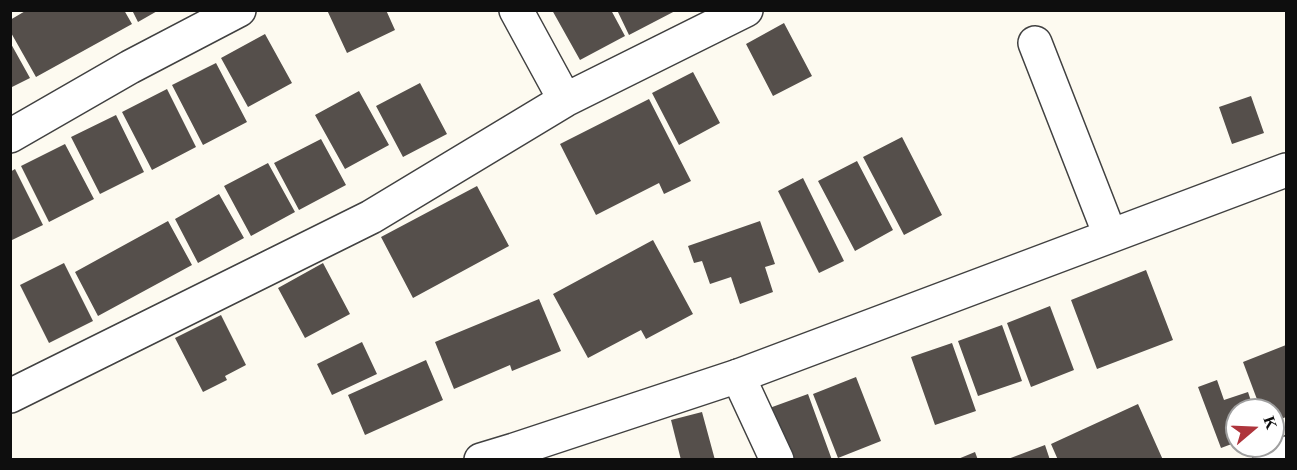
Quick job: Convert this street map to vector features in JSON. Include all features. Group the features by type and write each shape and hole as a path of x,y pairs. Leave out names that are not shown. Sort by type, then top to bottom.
{"street":[{"path":"10,136 239,10"},
{"path":"516,10 566,100"},
{"path":"10,396 371,217 566,100 746,10"},
{"path":"1035,43 1110,235"},
{"path":"481,459 738,376 1287,170"},
{"path":"738,376 777,459"},
{"path":"1270,459 1287,453"}],"building":[{"path":"27,10 124,10 132,24 36,77 10,31 10,20"},
{"path":"132,10 159,10 138,22"},
{"path":"327,10 386,10 395,30 347,53"},
{"path":"552,10 611,10 625,36 580,60"},
{"path":"617,10 677,10 629,35"},
{"path":"784,23 812,76 773,96 746,44"},
{"path":"265,34 292,83 248,107 221,58"},
{"path":"10,42 30,78 10,88"},
{"path":"216,63 247,122 203,145 172,85"},
{"path":"693,72 720,123 679,145 652,93"},
{"path":"420,83 447,134 403,157 376,106"},
{"path":"167,89 196,147 152,170 122,112"},
{"path":"359,91 389,145 345,169 315,115"},
{"path":"1251,96 1264,133 1232,144 1219,107"},
{"path":"649,99 691,181 664,194 659,183 596,215 560,144"},
{"path":"116,115 144,172 100,194 71,137"},
{"path":"902,137 942,215 904,235 863,157"},
{"path":"321,139 346,185 299,210 274,163"},
{"path":"65,144 94,199 49,222 21,166"},
{"path":"857,161 893,230 855,251 818,181"},
{"path":"268,163 295,212 251,236 224,186"},
{"path":"15,169 43,225 10,241 10,172"},
{"path":"803,178 844,261 819,273 778,191"},
{"path":"477,186 509,246 413,298 381,237"},
{"path":"219,194 244,238 198,263 175,219"},
{"path":"168,221 192,265 98,316 75,272"},
{"path":"760,221 775,264 765,267 773,292 740,304 731,277 710,284 702,261 694,263 688,246"},
{"path":"653,240 693,314 646,339 641,330 588,358 553,294"},
{"path":"64,263 93,321 49,343 20,285"},
{"path":"323,263 350,314 305,338 278,288"},
{"path":"1146,270 1173,340 1097,369 1071,300"},
{"path":"539,299 561,351 512,371 510,365 454,389 435,342"},
{"path":"1050,306 1074,370 1031,387 1007,323"},
{"path":"221,315 246,365 225,376 227,380 203,392 175,338"},
{"path":"1002,325 1022,381 978,396 958,341"},
{"path":"362,342 377,374 332,395 317,364"},
{"path":"952,343 976,411 935,425 911,357"},
{"path":"1286,345 1286,417 1285,398 1256,398 1243,362"},
{"path":"426,360 443,400 365,435 348,395"},
{"path":"856,377 881,441 838,458 813,394"},
{"path":"1217,380 1225,400 1225,446 1221,448 1198,387"},
{"path":"1248,392 1250,398 1230,398"},
{"path":"808,394 832,460 783,460 764,410"},
{"path":"1138,404 1163,460 1058,460 1051,444"},
{"path":"702,412 715,460 681,460 671,420"},
{"path":"1045,445 1050,460 1008,460 1008,459"},
{"path":"975,452 978,460 958,460 958,459"}]}
